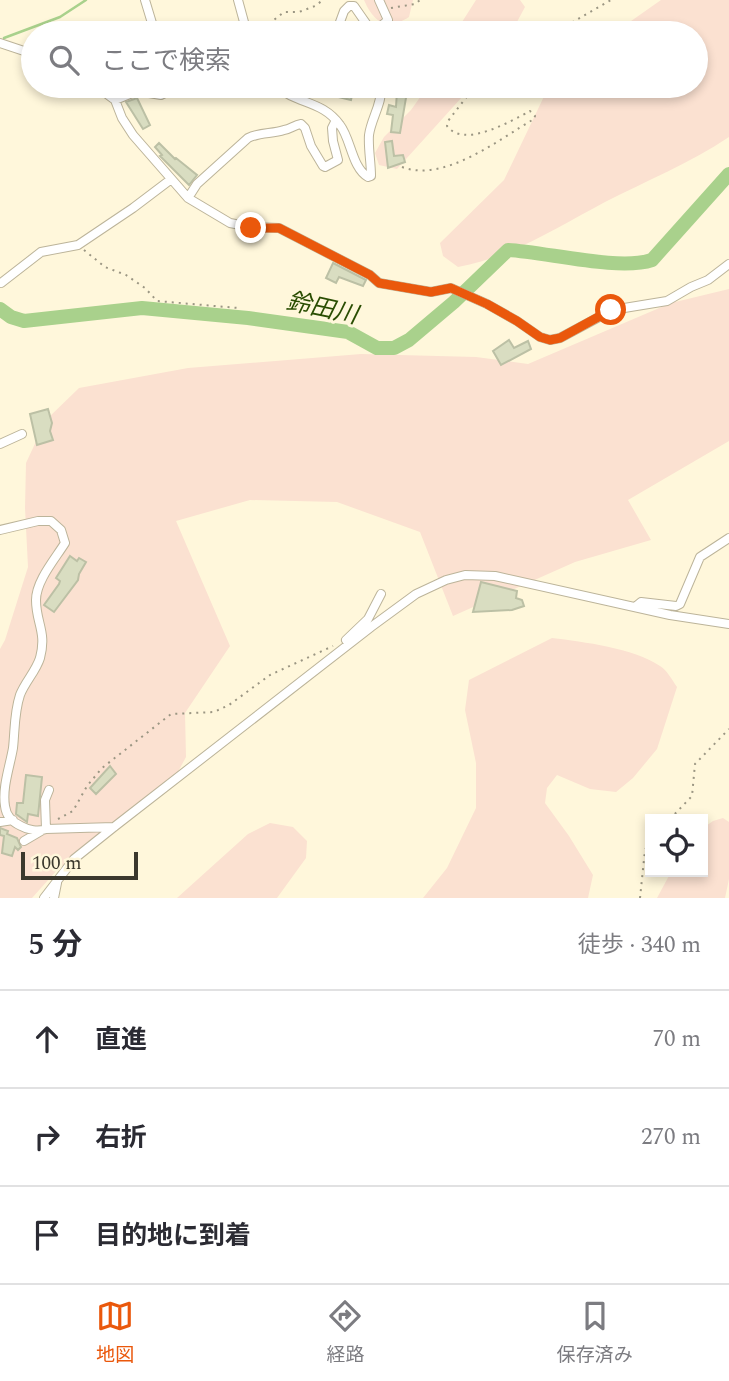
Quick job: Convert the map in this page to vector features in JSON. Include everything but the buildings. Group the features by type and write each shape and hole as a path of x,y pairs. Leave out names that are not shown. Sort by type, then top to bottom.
{"street":[{"path":"145,0 151,21"},
{"path":"238,0 244,21"},
{"path":"381,4 387,21"},
{"path":"340,21 344,11 349,6 354,6 364,21"},
{"path":"0,43 21,50"},
{"path":"112,98 122,118 170,180 188,198 230,223 251,228 279,228 370,275 379,283 431,292 451,288 487,304 540,337 550,340 560,338 611,310 667,301 708,280 729,264"},
{"path":"115,100 120,98"},
{"path":"295,98 324,107 343,128 364,175 368,177 371,176 369,139 372,117 381,98"},
{"path":"188,198 197,184 255,135 287,130 292,126 301,124 305,128 311,146 323,166 335,163 338,160 332,128 336,120"},
{"path":"1,283 41,252 78,245 170,180"},
{"path":"0,444 22,434"},
{"path":"0,530 38,521 51,521 61,530 65,543 37,591 36,602 44,639 39,661 21,692 14,716 13,746 4,804 7,815 26,829 114,827"},
{"path":"635,607 641,602 676,606 680,604 700,557 729,538"},
{"path":"44,898 74,859 348,642 432,585 464,575 495,576 635,607 729,624"},
{"path":"348,642 368,619 381,594"},
{"path":"44,830 48,790"},
{"path":"0,822 12,820"},
{"path":"24,841 44,830"},
{"path":"54,898 57,880"}],"path":[{"path":"273,21 284,12 299,12 323,0"},
{"path":"381,4 406,7 415,5 420,0"},
{"path":"576,21 611,0"},
{"path":"402,167 425,172 458,163 535,116 530,111 477,134 466,136 451,131 447,126 466,98"},
{"path":"78,245 105,267 126,275 145,288 157,301 238,308"},
{"path":"44,830 73,811 86,786 102,768 171,715 214,712 229,705 270,675 348,642"},
{"path":"675,814 692,796 695,764 729,729"},
{"path":"640,898 645,849"}],"shaded area":[{"path":"364,0 413,0 409,17 401,21 380,21 372,14"},
{"path":"476,0 520,0 525,7 517,21 463,21"},
{"path":"661,0 729,0 729,137 515,249 458,267 443,256 440,243 504,180 543,98 708,98 708,21 631,21"},
{"path":"420,98 461,98 397,169 379,165 375,153 384,137"},
{"path":"729,289 729,441 628,500 651,540 575,562 453,616 420,532 337,502 250,500 176,521 230,646 185,713 186,757 167,792 120,822 58,869 32,898 0,898 0,649 28,567 26,463 46,420 79,388 188,368 361,354 476,357 528,364 671,303"},
{"path":"552,638 608,647 649,660 663,668 677,687 657,749 633,778 616,792 590,789 557,775 547,788 545,803 593,875 588,898 423,898 447,868 476,808 476,763 465,710 469,680"},
{"path":"723,818 729,822 729,879 725,898 657,898 668,877 708,877 708,824"},
{"path":"270,823 293,827 307,841 306,858 277,898 177,898 248,834"}],"waterway":[{"path":"49,21 86,0"},
{"path":"4,38 21,32"},
{"name":"鈴田川","path":"0,309 11,317 24,321 142,308 248,318 348,332 377,348 394,348 409,340 454,302 508,250 602,262 638,263 652,260 729,174"}],"route":[{"path":"251,228 279,228 370,275 379,283 431,292 451,288 487,304 540,337 550,340 560,338 611,310"}]}
